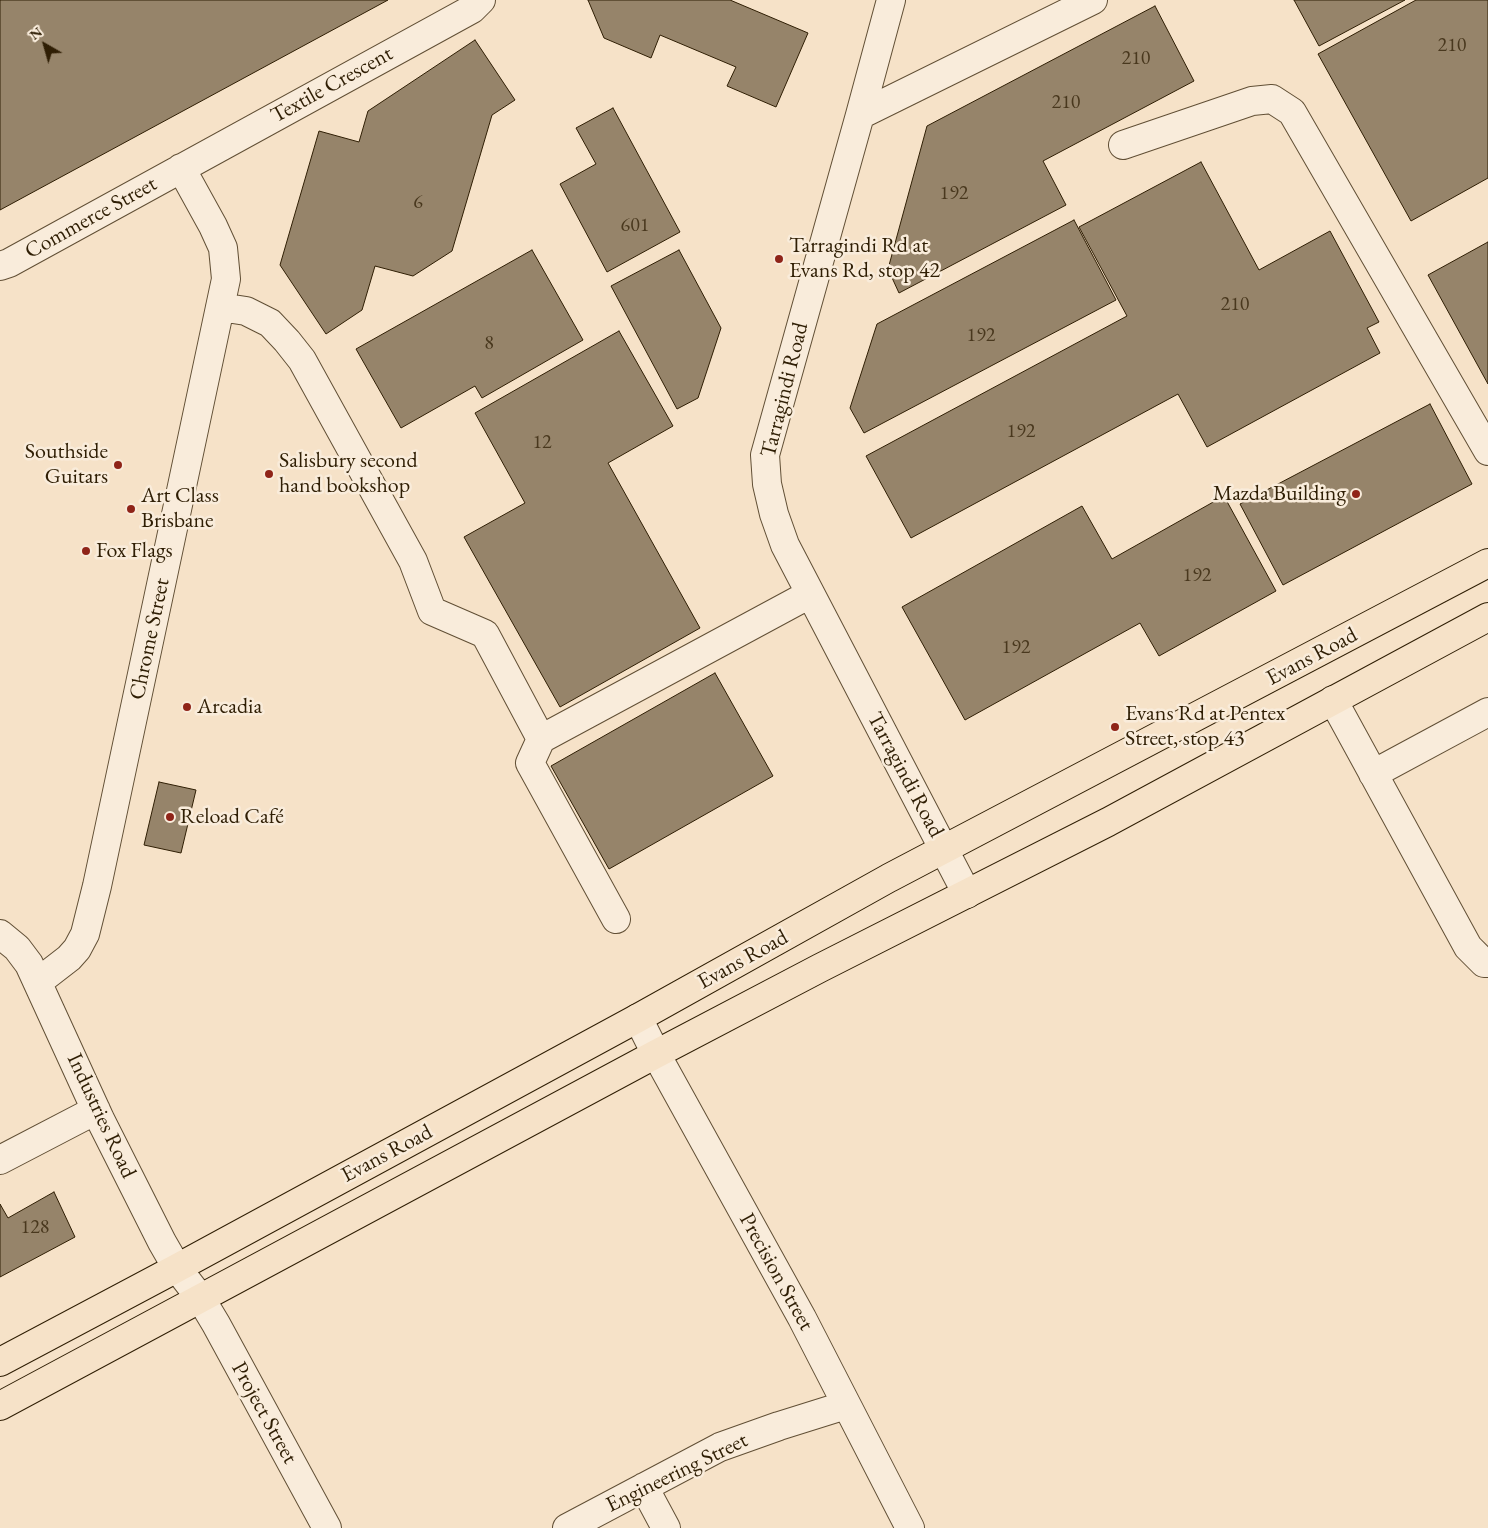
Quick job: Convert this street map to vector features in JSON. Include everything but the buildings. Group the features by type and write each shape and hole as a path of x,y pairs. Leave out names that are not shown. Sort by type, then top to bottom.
{"main road":[{"name":"Evans Road","path":"0,1362 638,1018 889,878 1488,563"},
{"name":"Evans Road","path":"0,1406 656,1054 820,968 1108,822 1488,617"}],"street":[{"name":"Textile Crescent","path":"181,168 472,9 481,0"},
{"name":"Tarragindi Road","path":"891,0 765,455 767,484 774,514 785,545 968,894"},
{"path":"860,115 1093,0"},
{"path":"1124,144 1252,101 1272,99 1292,112 1488,451"},
{"name":"Commerce Street","path":"0,266 9,263 181,168"},
{"name":"Chrome Street","path":"38,982 69,958 77,949 85,934 97,886 226,279 223,248 181,168"},
{"path":"220,307 246,311 270,323 288,340 302,360 413,561 432,611 485,634 541,739"},
{"path":"616,919 530,763 541,739 810,594"},
{"path":"1333,700 1468,947 1484,963 1488,964"},
{"path":"1373,774 1488,712"},
{"name":"Industries Road","path":"0,934 17,948 29,964 96,1110 162,1242 177,1268 201,1299"},
{"name":"Precision Street","path":"638,1018 802,1318 910,1528"},
{"path":"0,1160 96,1110"},
{"name":"Project Street","path":"201,1299 327,1528"},
{"name":"Engineering Street","path":"567,1528 720,1447 846,1405"},
{"path":"644,1487 666,1528"}],"place":[{"name":"Tarragindi Rd at Evans Rd, stop 42","path":"779,259"},
{"name":"Southside Guitars","path":"118,465"},
{"name":"Salisbury second hand bookshop","path":"269,474"},
{"name":"Mazda Building","path":"1356,494"},
{"name":"Art Class Brisbane","path":"131,509"},
{"name":"Fox Flags","path":"86,551"},
{"name":"Arcadia","path":"187,707"},
{"name":"Evans Rd at Pentex Street, stop 43","path":"1115,727"},
{"name":"Reload Café","path":"170,817"}]}
